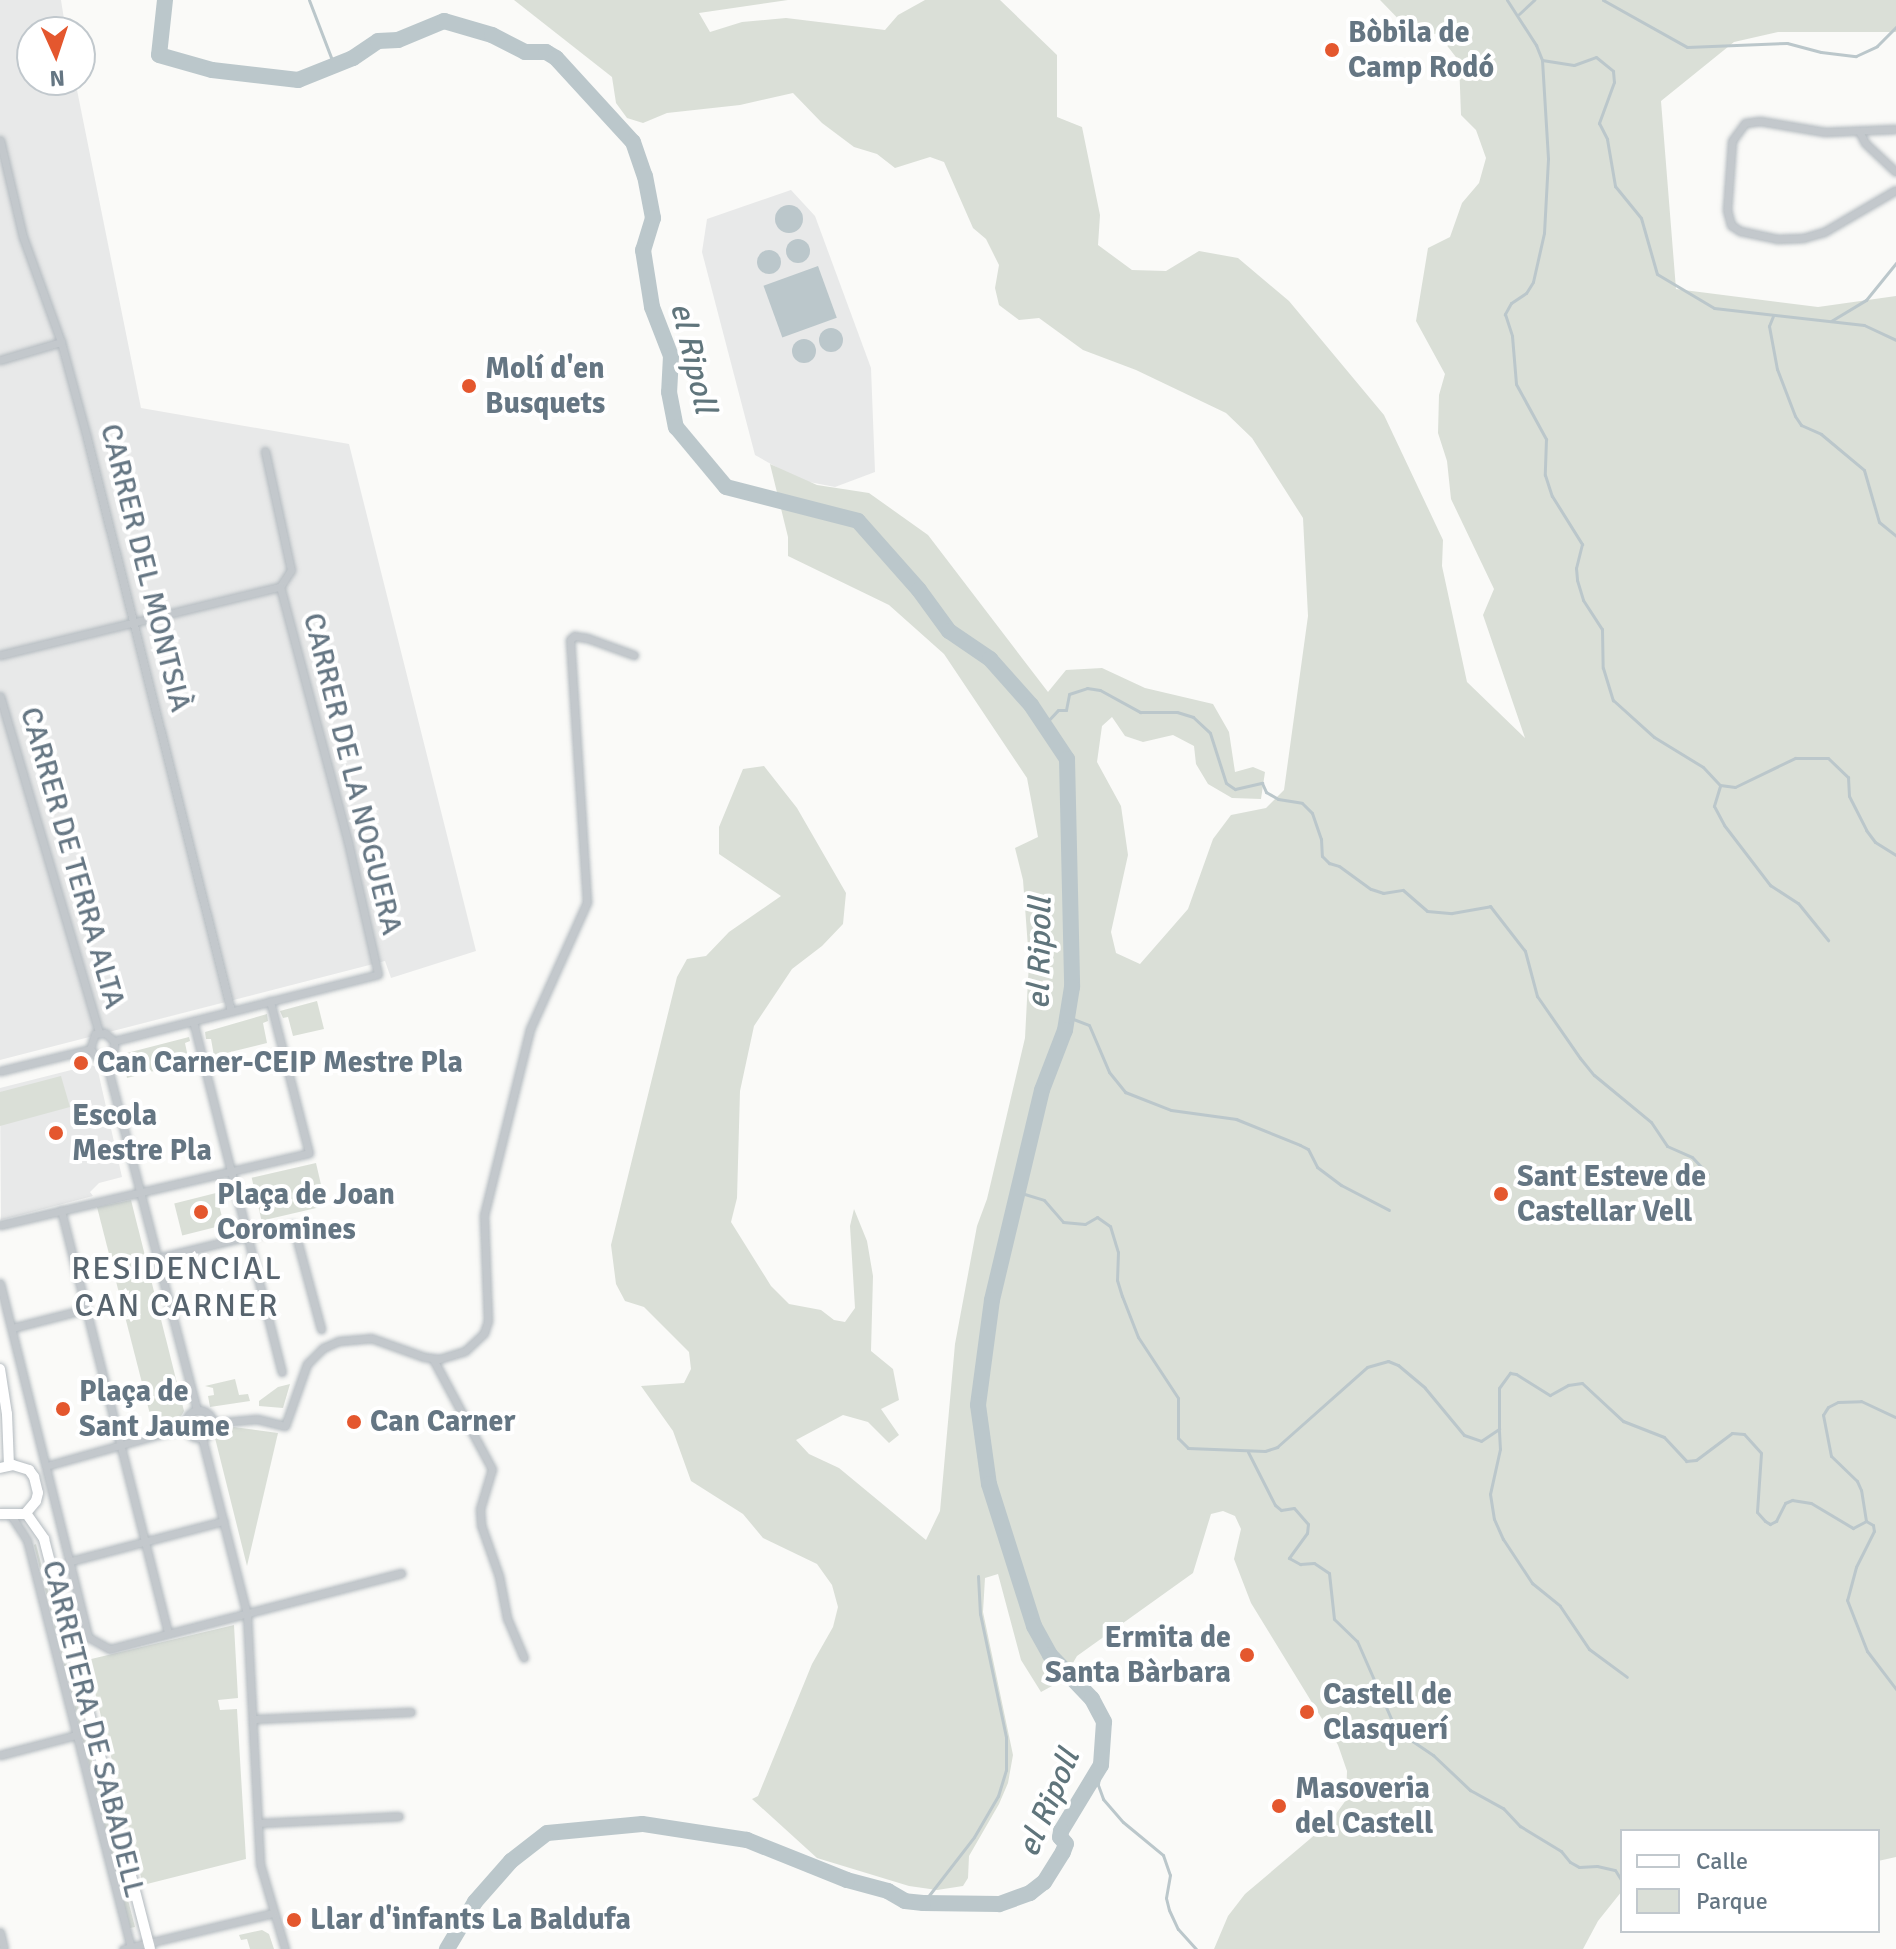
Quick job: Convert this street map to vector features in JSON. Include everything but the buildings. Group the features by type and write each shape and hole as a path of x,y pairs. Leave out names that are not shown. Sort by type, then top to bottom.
{"street":[{"path":"1896,129 1825,132 1760,121 1739,127 1731,151 1727,210 1731,225 1765,238 1803,238 1824,232 1896,190"},
{"path":"1859,131 1865,143 1896,172"},
{"name":"CARRER DEL MONTSIÀ","path":"0,140 23,237 61,342 135,622 231,1011"},
{"path":"0,360 61,342"},
{"path":"0,655 280,587 291,570 265,451"},
{"name":"CARRER DE LA NOGUERA","path":"270,1001 378,974 348,842 280,587"},
{"path":"213,1423 257,1419 285,1426 307,1364 323,1348 339,1341 371,1338 433,1359 465,1351 487,1328 484,1215 530,1029 586,907 570,640 574,636 587,638 634,655"},
{"name":"CARRER DE TERRA ALTA","path":"0,696 99,1033"},
{"path":"0,1225 309,1153 270,1001 114,1041"},
{"path":"193,1021 282,1372"},
{"path":"99,1033 109,1034 114,1041 114,1050 105,1057 97,1057 90,1049 90,1039 99,1033"},
{"path":"0,1071 90,1049"},
{"path":"105,1057 197,1410"},
{"path":"61,1210 168,1634"},
{"path":"158,1258 293,1225 321,1329"},
{"path":"0,1283 88,1637 110,1649 401,1573"},
{"path":"12,1328 86,1309"},
{"path":"433,1359 492,1469 480,1509 481,1525 499,1576 507,1618 524,1658"},
{"path":"0,1369 7,1414 4,1466 29,1470 38,1485 36,1501 26,1513 4,1516"},
{"path":"197,1410 206,1412 213,1423 209,1434 202,1438 190,1435 185,1427 186,1418 197,1410"},
{"path":"46,1466 185,1427"},
{"path":"202,1438 247,1615 260,1864 285,1949"},
{"name":"CARRETERA DE SABADELL","path":"26,1513 44,1539 149,1946"},
{"path":"4,1516 27,1540 128,1948 149,1946 273,1913"},
{"path":"71,1561 224,1521"},
{"path":"254,1719 411,1712"},
{"path":"0,1755 76,1735"},
{"path":"258,1823 399,1816"},
{"path":"0,1932 4,1949"}],"shaded area":[{"path":"0,0 61,0 64,16 16,16 16,96 78,96 141,408 349,444 476,951 391,978 385,961 0,1060"},
{"path":"791,190 815,216 871,368 875,472 835,487 799,480 755,455 702,252 707,219"},
{"path":"789,205 799,209 803,219 799,229 789,233 779,229 775,219 779,209"},
{"path":"793,239 803,239 810,246 810,256 803,263 793,263 786,256 786,246"},
{"path":"769,250 778,253 781,262 778,271 769,274 760,271 757,262 760,253"},
{"path":"818,266 837,318 782,338 763,286"},
{"path":"831,328 840,331 843,340 840,349 831,352 822,349 819,340 822,331"},
{"path":"799,339 809,339 816,346 816,356 809,363 799,363 792,356 792,346"},
{"name":"Escola Mestre Pla","path":"91,1065 97,1067 122,1177 99,1183 90,1192 93,1196 1,1220 0,1088"}],"green space":[{"path":"514,0 788,0 699,13 710,32 742,22 786,18 885,30 898,15 925,0 1000,0 1057,55 1057,117 1082,127 1100,215 1098,245 1132,270 1166,271 1199,251 1238,258 1289,301 1384,415 1443,540 1442,566 1467,682 1525,738 1483,615 1494,589 1451,499 1447,461 1438,433 1439,395 1445,374 1416,321 1428,248 1450,237 1462,203 1479,183 1486,158 1476,130 1461,115 1459,61 1438,34 1412,33 1380,0 1896,0 1896,32 1778,32 1734,42 1661,101 1676,289 1818,307 1896,296 1896,1857 1880,1861 1880,1829 1620,1829 1620,1894 1598,1921 1583,1949 1214,1949 1228,1916 1245,1894 1330,1822 1346,1800 1347,1771 1338,1745 1251,1603 1234,1559 1241,1529 1235,1516 1223,1511 1211,1514 1193,1573 1077,1656 1063,1680 1041,1692 1021,1660 998,1574 985,1578 983,1612 1013,1755 1008,1783 969,1856 968,1878 963,1886 937,1890 909,1886 817,1858 752,1799 758,1796 812,1664 833,1627 838,1607 832,1585 817,1564 763,1538 743,1514 691,1481 673,1431 641,1386 684,1383 691,1369 689,1352 644,1307 625,1301 616,1284 611,1245 677,977 687,959 706,956 729,932 781,896 719,854 719,827 743,769 764,766 797,808 846,893 843,924 822,946 792,969 754,1026 740,1091 737,1198 731,1222 771,1286 789,1304 821,1310 834,1320 845,1322 855,1308 850,1226 854,1209 867,1241 873,1276 871,1351 893,1369 899,1400 881,1409 899,1435 889,1443 868,1422 843,1415 796,1440 809,1454 839,1468 926,1540 940,1511 955,1344 977,1226 987,1199 1025,1038 1029,961 1023,880 1015,848 1038,837 1027,778 944,654 889,605 788,556 788,537 770,464 817,485 869,493 928,535 1048,692 1066,670 1102,668 1145,688 1213,704 1229,732 1235,772 1253,767 1265,772 1261,799 1232,798 1208,784 1196,764 1194,746 1173,735 1143,742 1125,736 1112,717 1102,726 1097,762 1121,806 1128,855 1111,932 1116,953 1140,964 1188,909 1213,839 1231,815 1266,808 1284,790 1308,616 1303,518 1252,438 1226,413 1136,370 1083,350 1039,318 1019,320 999,305 995,288 999,265 986,239 973,228 944,162 930,157 895,168 877,154 854,147 822,123 793,93 740,105 667,113 643,123 627,118 616,103 612,77"},
{"path":"317,1001 324,1029 293,1036 288,1017 283,1018 280,1011"},
{"path":"267,1014 268,1021 263,1023 267,1043 214,1056 211,1039 206,1039 205,1032"},
{"path":"189,1037 190,1041 185,1043 189,1062 127,1078 123,1054"},
{"path":"61,1076 70,1107 0,1126 0,1092"},
{"path":"316,1163 326,1206 262,1221 252,1178"},
{"path":"216,1193 224,1225 182,1235 174,1203"},
{"path":"131,1200 184,1411 180,1418 153,1426 97,1207"},
{"path":"235,1379 239,1395 248,1394 250,1401 210,1407 208,1396 214,1395 213,1388 205,1386"},
{"path":"290,1384 283,1408 259,1406 259,1401 278,1387"},
{"path":"234,1427 278,1433 247,1566 215,1438 219,1432"},
{"path":"36,1544 135,1927 130,1928"},
{"path":"234,1625 238,1698 218,1700 220,1710 237,1709 246,1859 143,1885 87,1660"},
{"path":"262,1930 269,1934 274,1949 250,1949 247,1939 241,1940 239,1935"}],"waterway":[{"name":"el Ripoll","path":"165,0 159,55 212,70 298,80 353,58 378,41 398,40 444,21 492,35 525,52 546,52 556,58 633,142 645,176 653,218 643,250 652,307 671,356 669,392 676,427 726,487 858,521 919,590 949,631 990,659 1031,705 1067,759 1072,987 1065,1030 1042,1090 992,1300 978,1405 989,1484 1034,1626 1050,1655 1092,1699 1104,1722 1101,1765 1061,1831 1060,1837 1066,1844 1063,1852 1044,1882 1030,1893 999,1904 923,1903 905,1901 888,1891 847,1880 747,1840 642,1824 547,1833 511,1861 475,1902 447,1949"},
{"path":"309,0 334,65"},
{"path":"1507,0 1542,60 1548,159 1544,233 1533,282 1526,293 1511,303 1505,314 1512,336 1516,384 1546,439 1545,475 1552,496 1582,544 1576,568 1577,580 1583,600 1602,629 1603,668 1613,700 1654,737 1703,767 1720,785"},
{"path":"1519,14 1534,0"},
{"path":"1603,0 1687,47 1787,43 1821,52 1856,56 1877,46 1896,27"},
{"path":"1542,60 1574,65 1596,57 1613,71 1614,82 1599,123 1607,139 1615,186 1641,218 1657,274 1714,308 1864,325 1896,340"},
{"path":"1831,321 1866,300 1896,263"},
{"path":"1773,316 1769,326 1777,369 1795,416 1801,425 1821,434 1864,470 1879,522 1896,536"},
{"path":"1045,724 1058,710 1066,710 1069,694 1087,688 1100,690 1140,712 1177,712 1193,717 1210,733 1226,783 1235,789 1262,783 1266,792 1278,799 1302,803 1312,813 1321,839 1322,856 1329,863 1339,866 1371,889 1383,893 1403,890 1427,911 1452,913 1490,906 1525,951 1537,996 1580,1058 1594,1075 1651,1122 1667,1146 1692,1157 1708,1174"},
{"path":"1720,785 1735,787 1795,758 1828,758 1848,777 1849,796 1866,830 1875,842 1896,855"},
{"path":"1720,786 1714,806 1724,825 1770,885 1798,903 1828,940"},
{"path":"1068,1017 1089,1025 1109,1072 1125,1092 1171,1110 1236,1119 1300,1145 1308,1149 1317,1167 1341,1185 1389,1210"},
{"path":"1018,1192 1044,1200 1063,1222 1085,1224 1097,1217 1110,1226 1118,1252 1117,1280 1122,1296 1138,1337 1178,1398 1178,1438 1188,1448 1265,1451 1277,1447 1367,1367 1388,1361 1398,1365 1425,1388 1464,1435 1481,1441 1499,1429 1499,1388 1510,1373 1550,1395 1568,1385 1582,1383 1623,1421 1664,1437 1686,1461 1696,1460 1732,1433 1744,1434 1761,1453 1757,1512 1765,1521 1770,1524 1776,1521 1785,1503 1792,1500 1811,1503 1853,1528 1866,1521 1861,1490 1857,1481 1831,1456 1823,1415 1828,1407 1838,1402 1861,1401 1896,1417"},
{"path":"1499,1431 1500,1449 1490,1494 1494,1519 1503,1539 1532,1583 1560,1606 1589,1649 1627,1677"},
{"path":"1248,1452 1275,1505 1281,1510 1294,1508 1308,1524 1307,1533 1289,1558 1300,1564 1314,1563 1329,1573 1334,1619 1357,1641 1396,1730 1433,1755 1470,1790 1503,1808 1520,1826 1561,1851 1570,1862 1579,1867 1597,1866 1615,1870 1620,1878"},
{"path":"1866,1521 1873,1525 1874,1531 1856,1567 1847,1600 1867,1651 1896,1689"},
{"path":"923,1903 974,1837 998,1796 1006,1770 1006,1737 980,1614 978,1576"},
{"path":"1101,1765 1098,1785 1103,1799 1123,1822 1163,1855 1170,1875 1166,1898 1169,1910 1178,1929 1196,1949"}],"place":[{"name":"Bòbila de Camp Rodó","path":"1332,50"},
{"name":"Molí d'en Busquets","path":"469,386"},
{"name":"Can Carner-CEIP Mestre Pla","path":"81,1063"},
{"name":"Escola Mestre Pla","path":"56,1133"},
{"name":"Sant Esteve de Castellar Vell","path":"1501,1194"},
{"name":"Plaça de Joan Coromines","path":"201,1212"},
{"name":"Plaça de Sant Jaume","path":"63,1409"},
{"name":"Can Carner","path":"354,1422"},
{"name":"Ermita de Santa Bàrbara","path":"1247,1655"},
{"name":"Castell de Clasquerí","path":"1307,1712"},
{"name":"Masoveria del Castell","path":"1279,1806"},
{"name":"Llar d'infants La Baldufa","path":"294,1920"}],"district":[{"name":"RESIDENCIAL CAN CARNER","path":"177,1288"}]}
